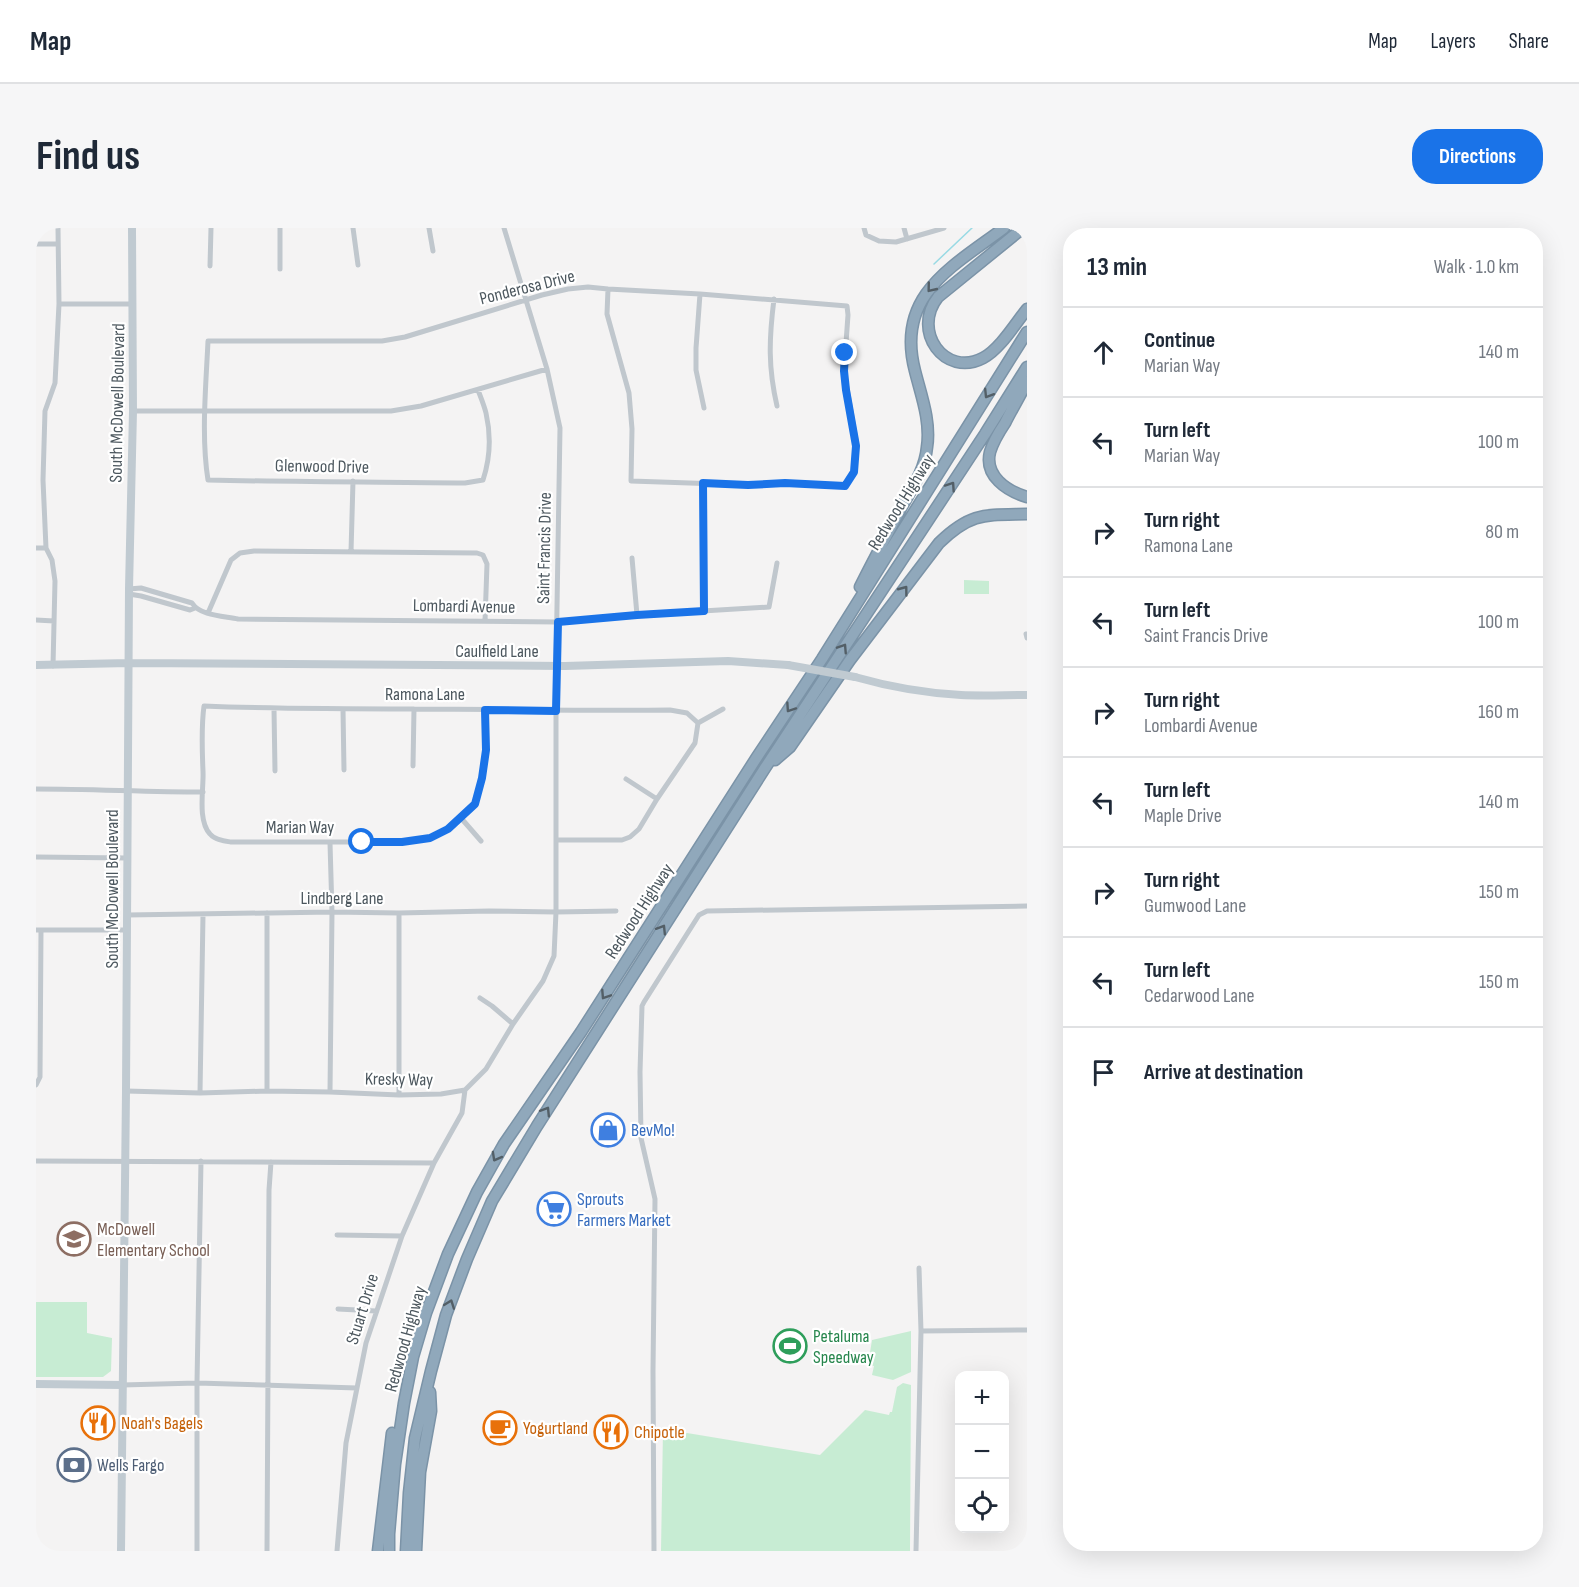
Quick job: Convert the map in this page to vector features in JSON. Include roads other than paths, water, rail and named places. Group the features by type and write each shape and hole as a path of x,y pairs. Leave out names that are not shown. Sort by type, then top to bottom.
{"highway":[{"path":"822,659 926,456 928,426 910,346 916,312 925,294 938,279 1004,228"},
{"path":"1023,228 938,297 929,314 929,334 936,348 946,357 958,361 975,361 992,352 1027,309"},
{"name":"Redwood Highway","path":"389,1551 395,1464 413,1357 426,1313 448,1254 477,1192 498,1153 581,1032 822,659 1027,332"},
{"name":"Redwood Highway","path":"406,1551 414,1449 429,1380 446,1315 467,1258 492,1201 537,1126 765,768 986,434 1027,367"},
{"path":"1027,382 993,444 988,460 989,468 1000,483 1027,497"},
{"path":"765,768 790,747 850,660 944,538 966,521 978,517 1027,514"},
{"path":"416,1551 420,1472 431,1411 429,1380"},
{"path":"378,1551 394,1425 397,1411 404,1403"}],"main road":[{"name":"South McDowell Boulevard","path":"121,1551 129,591 133,411 132,228"},
{"name":"Caulfield Lane","path":"36,665 129,663 556,666 728,661 788,665 936,693 1027,695"},
{"path":"36,1384 122,1385"}],"street":[{"path":"52,666 55,581 52,560 46,548 40,480 45,411 55,383 59,304 58,228"},
{"path":"210,266 211,228"},
{"path":"280,228 280,268"},
{"path":"353,228 358,265"},
{"path":"429,228 433,251"},
{"name":"Saint Francis Drive","path":"504,228 547,369 560,428 556,666 556,912"},
{"path":"864,228 866,235 879,241 896,242 944,228"},
{"path":"904,228 907,239"},
{"path":"36,244 58,244"},
{"name":"Ponderosa Drive","path":"208,341 382,341 405,337 568,289 588,287 847,306 844,371 856,446 854,472 845,486 703,483"},
{"path":"608,289 607,314 629,393 632,429 630,481 703,483 704,611"},
{"path":"700,294 696,370 704,408"},
{"path":"774,300 770,348 771,380 777,406"},
{"path":"59,304 133,304"},
{"name":"Glenwood Drive","path":"208,341 206,411 208,480 465,483 483,480 487,468 489,441 486,413 478,390"},
{"path":"133,411 391,411 421,406 547,369"},
{"path":"37,411 45,411"},
{"path":"351,552 353,482"},
{"path":"36,548 46,548"},
{"path":"208,614 231,560 240,553 477,552 483,555 487,564 485,621"},
{"path":"632,558 637,615"},
{"name":"Lombardi Avenue","path":"129,591 141,588 192,603 195,608 208,614 238,619 558,622 769,607 777,563"},
{"path":"36,620 54,621"},
{"name":"Ramona Lane","path":"203,792 201,744 204,706 274,709 670,710 687,713 698,723"},
{"path":"274,709 275,771"},
{"path":"343,709 344,770"},
{"path":"413,766 414,709"},
{"path":"556,840 622,840 630,837 639,829 695,743 698,723 723,709"},
{"name":"Marian Way","path":"203,792 204,824 209,834 220,841 402,842 430,838 448,829 475,804 486,750 485,710"},
{"path":"626,779 657,799"},
{"path":"36,789 203,792"},
{"path":"461,818 481,841"},
{"path":"330,843 332,912 330,1092"},
{"path":"36,857 127,858"},
{"path":"654,1551 655,1199 641,1138 642,1006 699,915 707,911 1027,906"},
{"name":"Lindberg Lane","path":"127,915 616,910"},
{"path":"465,1090 486,1069 513,1024 543,981 554,956 556,912"},
{"path":"267,913 267,1090"},
{"path":"399,914 399,1095"},
{"path":"200,1093 203,915"},
{"path":"36,1085 40,1077 39,930 127,930"},
{"path":"480,998 513,1024"},
{"name":"Kresky Way","path":"126,1091 200,1093 267,1090 399,1095 441,1094 465,1090"},
{"name":"Stuart Drive","path":"337,1551 346,1443 366,1343 402,1236 435,1163 462,1113 465,1090"},
{"path":"36,1161 435,1163"},
{"path":"197,1551 201,1161"},
{"path":"267,1551 271,1162"},
{"path":"337,1235 402,1236"},
{"path":"916,1551 921,1331 919,1268"},
{"path":"338,1309 376,1311"},
{"path":"921,1331 1027,1330"},
{"path":"122,1385 197,1383 357,1388"}],"waterway":[{"path":"934,264 972,228"}],"place":[{"name":"BevMo!","path":"608,1130"},
{"name":"Sprouts Farmers Market","path":"554,1209"},
{"name":"McDowell Elementary School","path":"74,1239"},
{"name":"Petaluma Speedway","path":"790,1346"},
{"name":"Noah's Bagels","path":"98,1423"},
{"name":"Yogurtland","path":"500,1428"},
{"name":"Chipotle","path":"611,1432"},
{"name":"Wells Fargo","path":"74,1465"}]}
